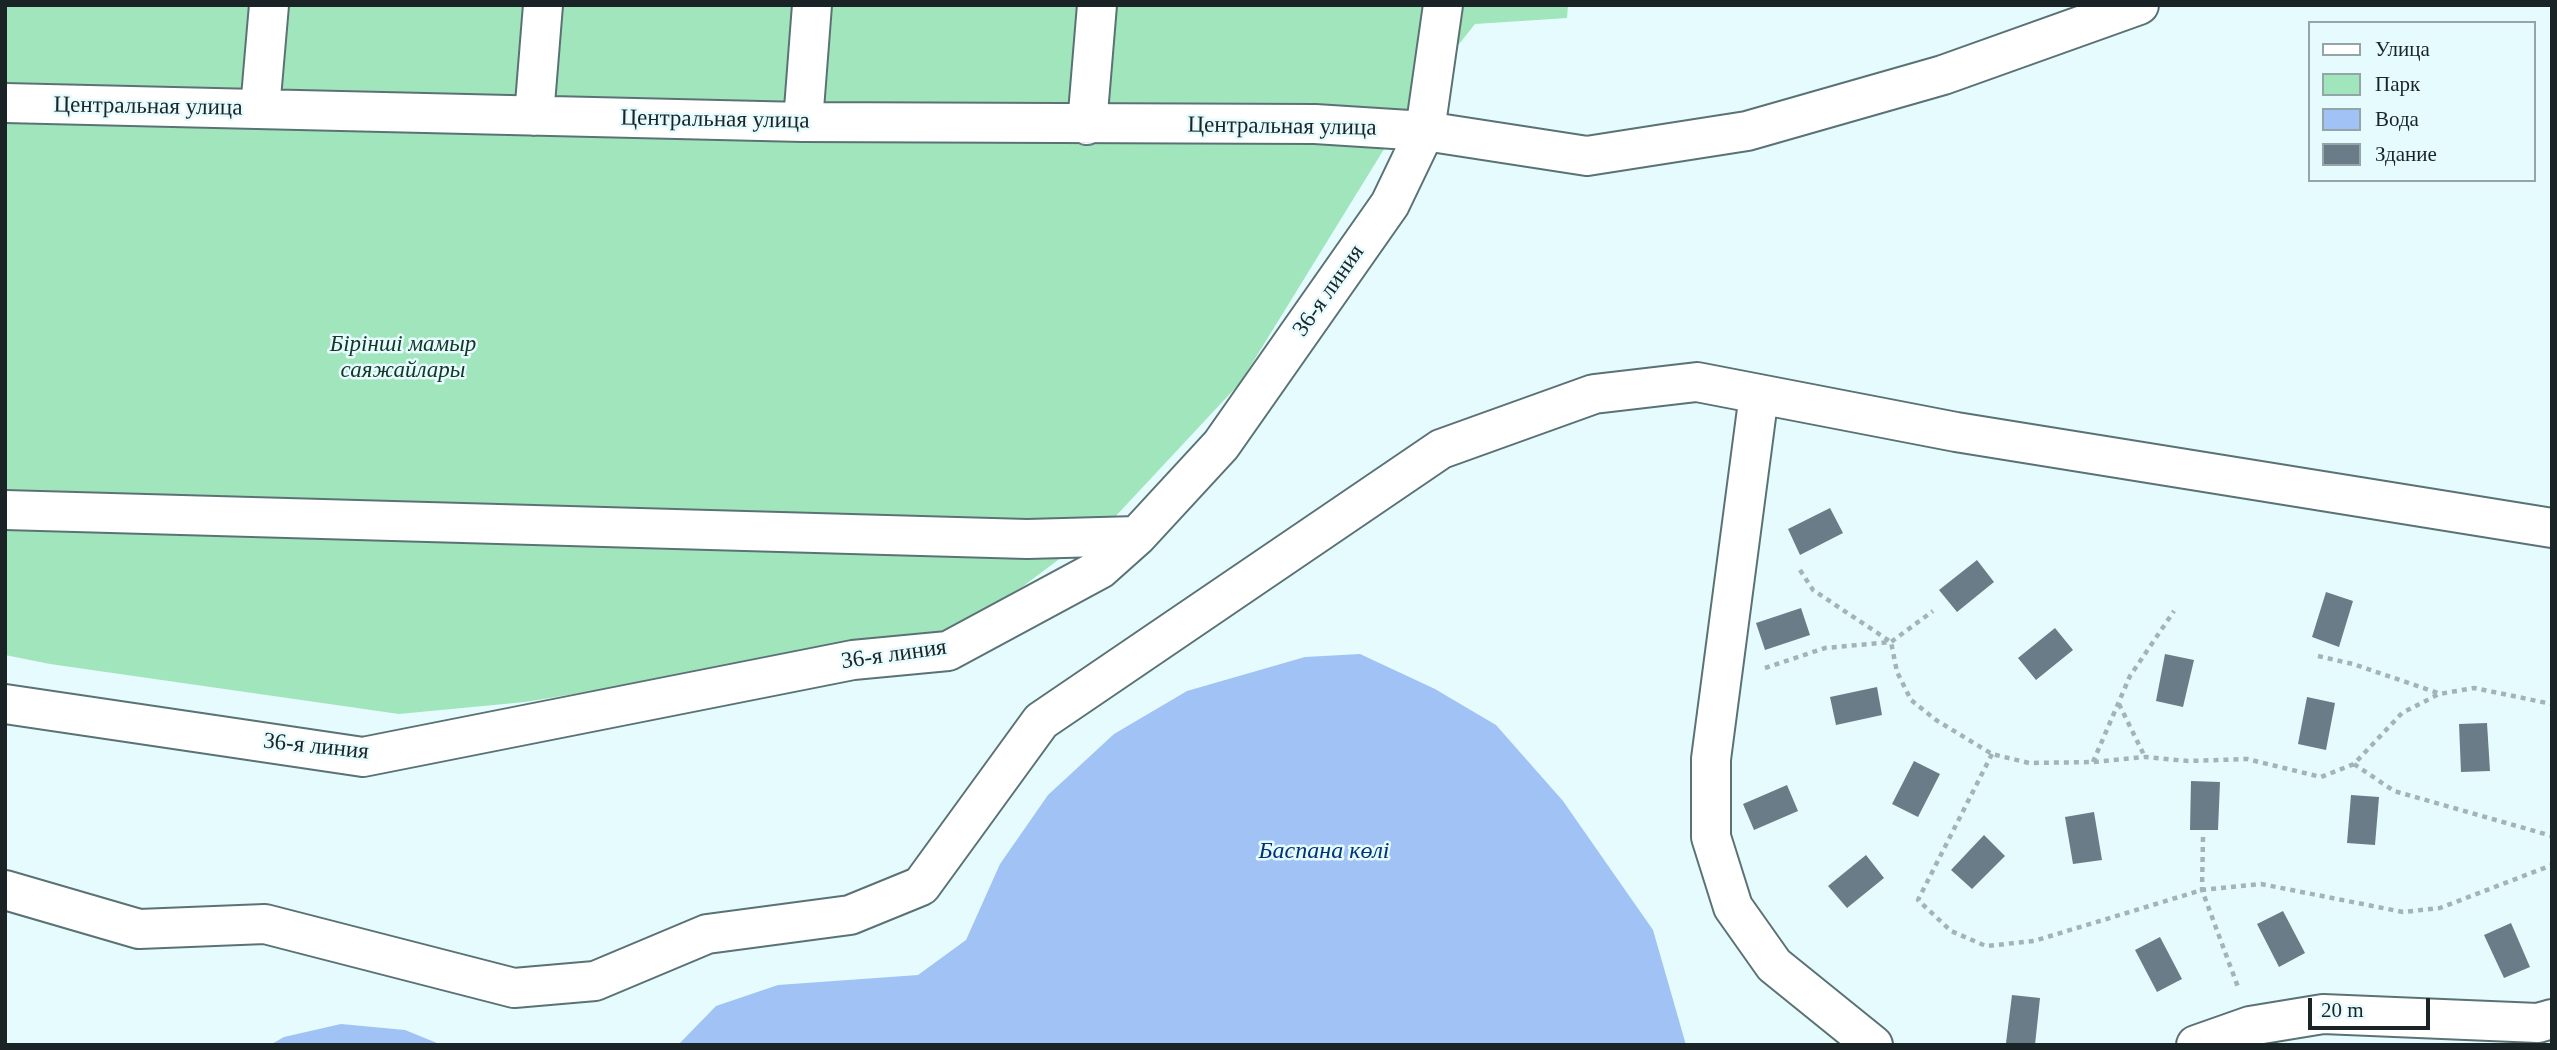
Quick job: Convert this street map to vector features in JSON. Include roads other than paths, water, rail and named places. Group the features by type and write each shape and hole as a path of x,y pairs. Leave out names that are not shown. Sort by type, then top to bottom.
{"street":[{"path":"260,109 268,5"},
{"path":"534,116 544,5"},
{"path":"803,122 813,5"},
{"path":"1087,125 1097,5"},
{"name":"36-я линия","path":"5,704 363,757 853,660 947,651 1100,569 1137,536 1221,444 1390,204 1425,131 1443,5"},
{"name":"Центральная улица","path":"5,103 803,122 1315,124 1425,131 1587,156 1747,131 1943,75 2139,5"},
{"path":"5,890 139,929 265,924 514,988 595,981 707,934 850,915 921,886 1041,722 1441,449 1594,394 1698,382 1956,432 2552,528"},
{"path":"1759,394 1711,759 1711,837 1733,907 1774,965 1873,1045"},
{"path":"5,510 1027,539 1137,536"},
{"path":"2196,1045 2250,1026 2323,1014 2538,1023 2552,1019"}],"water":[{"name":"Баспана көлі","path":"1360,654 1435,689 1496,725 1563,801 1653,930 1686,1045 678,1045 716,1006 778,985 918,975 966,940 1000,864 1048,795 1114,734 1187,691 1305,657"},
{"path":"341,1024 405,1030 442,1045 270,1045 284,1037"}],"park label":[{"name":"Бірінші мамыр саяжайлары","path":"403,358"}]}
